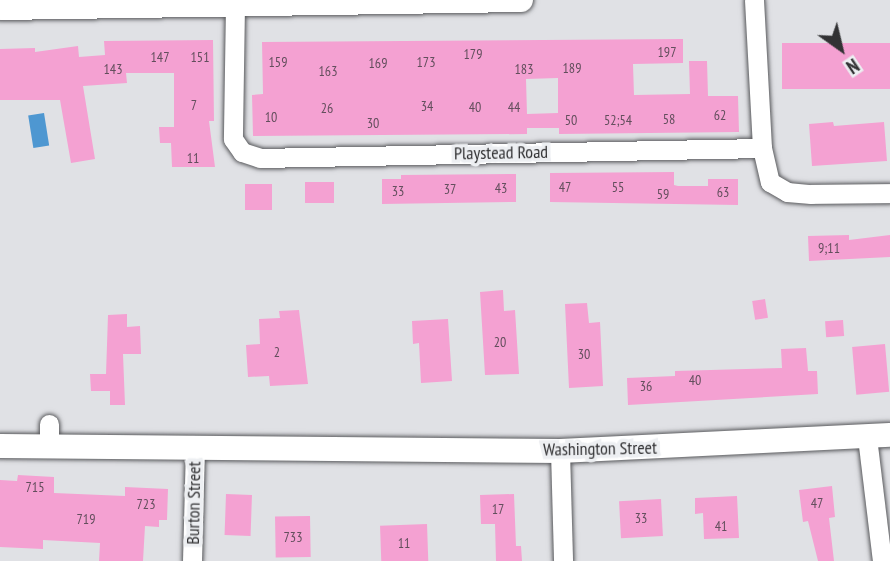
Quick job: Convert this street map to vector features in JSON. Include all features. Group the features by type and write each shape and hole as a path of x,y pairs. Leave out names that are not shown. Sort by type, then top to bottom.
{"main road":[{"path":"0,8 235,5 265,1 521,0"},
{"name":"Washington Street","path":"0,446 49,434 195,445 560,451 878,436"}],"street":[{"path":"754,0 761,148 770,182 787,192 890,193"},
{"name":"Playstead Road","path":"235,5 233,139 242,152 260,158 761,148"},
{"path":"878,436 882,561"},
{"name":"Burton Street","path":"192,561 195,445"},
{"path":"560,451 563,561"}],"water":[{"path":"44,113 49,146 33,148 28,116"}],"building":[{"path":"683,39 683,63 633,64 634,95 690,94 689,61 707,61 708,96 738,96 739,132 559,134 559,128 527,128 527,134 253,136 252,95 263,94 262,42","holes":["558,78 558,113 527,114 526,79"]},
{"path":"213,40 214,121 209,121 215,167 172,167 171,143 160,143 159,127 174,127 174,73 126,73 127,83 83,86 95,159 71,163 60,100 0,100 0,49 35,48 35,52 78,46 79,57 105,55 104,41"},
{"path":"782,43 890,43 890,89 782,89"},
{"path":"833,122 834,126 884,122 887,161 812,166 809,124"},
{"path":"674,172 674,185 678,186 708,186 708,179 738,179 738,205 550,202 550,173"},
{"path":"516,174 516,202 382,204 382,179 401,179 401,175"},
{"path":"305,182 334,182 334,203 305,203"},
{"path":"245,184 272,184 272,210 245,210"},
{"path":"849,235 849,240 890,235 890,257 809,261 808,236"},
{"path":"503,290 504,311 515,310 519,374 485,375 480,292"},
{"path":"765,299 768,318 755,320 752,301"},
{"path":"587,303 589,323 600,322 603,386 569,388 565,304"},
{"path":"299,310 308,384 270,386 269,376 248,377 246,345 260,344 259,319 280,318 279,311"},
{"path":"127,314 127,327 140,326 141,354 123,354 125,405 110,405 110,391 91,391 90,374 106,374 108,315"},
{"path":"448,319 452,381 421,383 419,343 413,344 412,321"},
{"path":"843,320 844,336 826,337 825,321"},
{"path":"885,344 889,392 856,395 852,347"},
{"path":"806,348 808,371 817,371 818,394 628,405 627,378 675,376 675,371 782,368 781,349"},
{"path":"18,475 54,477 54,493 125,496 125,487 168,489 167,520 159,520 159,527 145,526 143,561 99,561 100,543 43,540 43,549 0,547 0,480 17,481"},
{"path":"832,486 835,517 829,518 834,561 818,561 808,521 803,522 799,490"},
{"path":"226,494 252,495 251,536 225,535"},
{"path":"514,494 516,546 521,546 522,561 496,561 495,524 481,524 480,495"},
{"path":"737,496 739,538 704,539 703,513 695,514 695,498"},
{"path":"661,499 663,536 621,538 619,501"},
{"path":"310,516 311,557 276,558 275,517"},
{"path":"427,524 428,561 381,561 380,526"}]}
